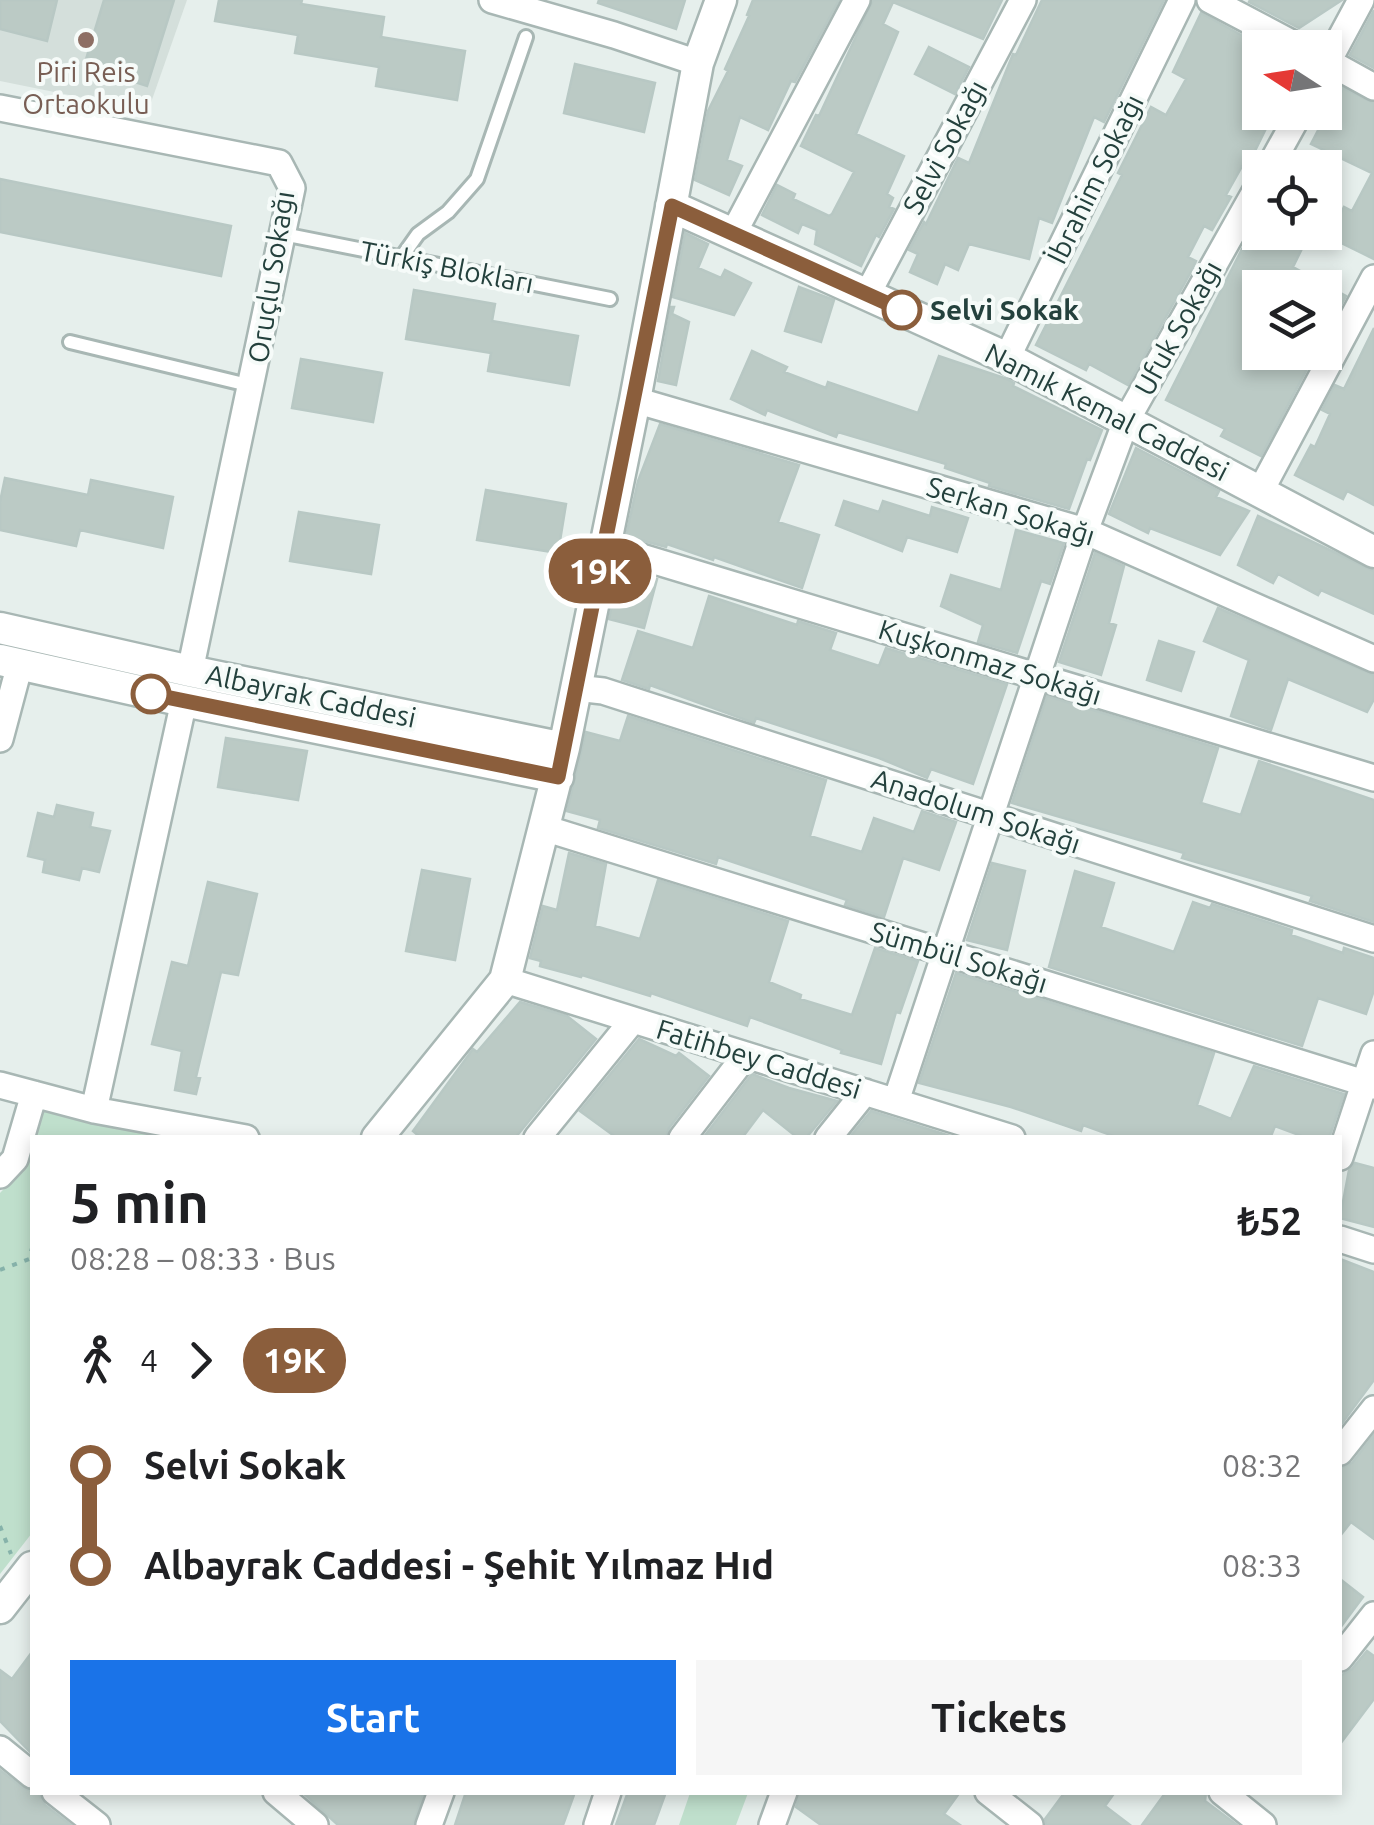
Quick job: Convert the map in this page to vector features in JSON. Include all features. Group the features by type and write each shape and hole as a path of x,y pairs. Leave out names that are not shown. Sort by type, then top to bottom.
{"street":[{"path":"492,0 531,5 698,63"},
{"path":"384,1135 505,980 561,762 698,63 722,0"},
{"path":"733,234 857,0"},
{"name":"Selvi Sokağı","path":"867,295 1023,0"},
{"name":"İbrahim Sokağı","path":"1008,358 1182,0"},
{"path":"1210,0 1266,30"},
{"path":"1342,33 1360,0"},
{"path":"1342,71 1374,87"},
{"name":"Oruçlu Sokağı","path":"0,108 279,163 292,188 94,1110"},
{"name":"Namık Kemal Caddesi","path":"672,206 1008,358 1374,552"},
{"name":"Ufuk Sokağı","path":"896,1101 1085,530 1126,421 1242,215"},
{"path":"1260,492 1374,278"},
{"name":"Serkan Sokağı","path":"635,400 1085,530 1374,659"},
{"name":"Kuşkonmaz Sokağı","path":"605,546 1374,778"},
{"path":"0,739 15,631"},
{"name":"Albayrak Caddesi","path":"15,631 187,686"},
{"name":"Albayrak Caddesi","path":"10,662 187,686 561,762"},
{"name":"Anadolum Sokağı","path":"576,688 603,691 1374,939"},
{"name":"Sümbül Sokağı","path":"544,828 1369,1084"},
{"name":"Fatihbey Caddesi","path":"505,980 896,1101 968,1131 993,1135"},
{"path":"539,1135 634,1020"},
{"path":"1342,1152 1369,1084 1374,1054"},
{"path":"684,1135 746,1055"},
{"path":"0,1085 94,1110 230,1135"},
{"path":"830,1135 865,1092"},
{"path":"0,1175 15,1159 34,1094"},
{"path":"1342,1240 1374,1250"},
{"path":"1342,1449 1374,1409"},
{"path":"0,1608 29,1580"},
{"path":"1342,1655 1374,1615"},
{"path":"0,1749 30,1772"},
{"path":"60,1795 97,1825"},
{"path":"280,1795 315,1825"},
{"path":"429,1825 440,1795"},
{"path":"596,1825 607,1795"},
{"path":"773,1824 783,1795"},
{"path":"992,1795 1030,1825"},
{"path":"1229,1795 1263,1825"}],"lane":[{"path":"401,258 418,234 448,212 476,180 526,38"},
{"name":"Türkiş Blokları","path":"283,234 610,300"},
{"path":"70,342 252,386"}],"path":[{"path":"0,1270 30,1259"}],"shaded area":[{"name":"Piri Reis Ortaokulu","path":"0,0 187,0 148,111 0,81"}],"green space":[{"path":"46,1102 189,1135 35,1135"},
{"path":"30,1147 30,1536 0,1574 0,1193 23,1169"},
{"path":"689,1795 747,1795 736,1825 679,1825"}],"building":[{"path":"0,0 57,0 47,41 0,29"},
{"path":"104,0 174,0 147,86 84,66"},
{"path":"219,0 302,0 301,4 384,17 381,37 465,51 457,100 376,86 379,67 295,53 298,35 215,21"},
{"path":"685,0 676,29 598,3"},
{"path":"753,0 839,0 795,82 791,81 768,130 740,117 727,160 742,166 729,195 695,180 708,111 728,71 725,69"},
{"path":"873,0 1002,0 983,39 893,2 883,24 898,32 856,134 904,156 887,194 893,198 889,207 894,209 861,266 815,244 817,230 802,224 798,233 762,215 777,185 795,194 793,199 829,216 854,172 801,146"},
{"path":"1042,0 1164,0 1104,122 1094,117 1052,223 1039,218 1029,259 969,244 958,270 945,264 937,284 910,272 918,254 909,250 958,158 969,163 1013,54 1016,55"},
{"path":"1250,0 1342,0 1299,28"},
{"path":"1374,10 1374,68 1350,55"},
{"path":"1201,13 1242,35 1242,130 1265,130 1255,150 1242,150 1242,166 1226,195 1231,197 1212,230 1204,226 1188,257 1196,261 1192,270 1128,385 1089,364 1086,370 1036,345 1122,175 1118,173 1151,107 1166,115 1186,79 1173,72"},
{"path":"929,47 969,67 955,94 915,74"},
{"path":"575,64 655,83 644,132 564,113"},
{"path":"1342,90 1374,103 1374,259 1342,243 1342,211 1344,207 1352,211 1372,173 1342,159 1342,150 1324,150 1311,144 1318,130 1342,130"},
{"path":"0,179 231,226 221,276 0,232"},
{"path":"685,233 708,244 698,268 721,278 725,270 751,283 734,315 673,297"},
{"path":"1242,249 1301,250 1293,267 1298,270 1242,270 1242,370 1306,370 1261,456 1221,436 1225,429 1166,400"},
{"path":"799,287 834,300 821,342 785,331"},
{"path":"414,290 495,304 492,321 578,336 569,385 488,371 491,353 406,339"},
{"path":"671,307 672,314 689,322 676,385 658,381"},
{"path":"1374,328 1374,505 1347,491 1343,499 1295,475 1311,445 1315,447 1330,414 1322,410 1335,385 1344,389"},
{"path":"752,351 787,367 784,372 826,388 828,382 918,413 939,356 1007,379 1013,386 1102,430 1069,509 989,486 990,483 945,468 946,464 838,432 836,437 767,410 765,415 731,399"},
{"path":"301,359 382,373 373,422 292,408"},
{"path":"660,424 799,465 778,522 819,535 802,588 714,557 713,560 667,544 666,547 626,536 638,481"},
{"path":"1136,448 1219,491 1216,497 1249,511 1220,555 1150,528 1148,533 1109,514"},
{"path":"5,478 88,495 91,480 173,497 163,548 80,530 76,546 0,530"},
{"path":"486,490 566,504 558,553 477,540"},
{"path":"844,501 879,512 883,501 930,516 932,507 968,518 957,552 907,537 902,551 836,525"},
{"path":"299,512 379,525 371,574 290,561"},
{"path":"1258,516 1374,571 1374,614 1321,590 1318,595 1278,574 1273,583 1238,565"},
{"path":"1016,530 1064,543 1050,584 1041,581 1017,653 978,642 983,625 941,606 951,575 1001,590"},
{"path":"1095,553 1124,566 1109,623 1116,625 1101,675 1059,662"},
{"path":"620,568 657,579 644,628 609,619"},
{"path":"709,596 797,625 798,621 836,633 830,650 879,666 886,648 1007,684 973,784 931,769 927,778 756,718 754,723 650,685 649,689 622,680 638,631 693,648"},
{"path":"1218,608 1374,675 1374,699 1367,712 1288,679 1271,730 1231,716 1249,660 1204,641"},
{"path":"1159,641 1194,652 1181,691 1147,680"},
{"path":"1047,696 1218,748 1201,803 1241,815 1259,761 1374,800 1374,922 1310,901 1312,896 1182,858 1184,853 1012,803"},
{"path":"628,716 826,780 810,836 862,852 874,818 914,832 922,811 956,822 939,870 903,858 884,917 845,905 847,900 718,857 716,864 598,828 600,820 567,811 586,732 620,741"},
{"path":"226,738 307,751 298,800 218,787"},
{"path":"57,805 93,813 90,827 110,831 99,872 82,868 79,880 43,872 45,860 28,856 38,813 54,817"},
{"path":"569,853 606,864 595,926 640,939 658,880 788,921 769,982 801,995 800,999 852,1015 875,948 918,961 900,1013 896,1012 881,1064 841,1053 842,1050 750,1017 747,1026 651,993 650,996 540,966 541,961 530,958 543,906 557,910"},
{"path":"992,863 1025,871 1007,950 967,940"},
{"path":"422,870 470,879 455,960 406,951"},
{"path":"1075,871 1114,883 1101,927 1174,952 1193,902 1210,908 1212,904 1292,930 1291,935 1343,953 1344,948 1374,958 1374,990 1366,1014 1318,998 1302,1046 1049,967"},
{"path":"208,882 257,894 238,975 221,972 196,1077 200,1078 196,1094 175,1090 182,1051 152,1044 172,962 188,966"},
{"path":"956,973 1214,1053 1197,1105 1231,1119 1254,1066 1344,1094 1330,1135 1299,1135 1275,1126 1271,1135 1111,1135 1083,1125 1081,1131 1011,1107 919,1083"},
{"path":"520,1002 567,1016 596,1039 517,1135 418,1135 413,1131 473,1049 477,1052"},
{"path":"639,1039 676,1056 679,1053 709,1076 667,1135 613,1135 580,1111"},
{"path":"752,1074 837,1101 809,1135 794,1135 763,1110 744,1135 705,1135"},
{"path":"871,1111 947,1135 851,1135"},
{"path":"1355,1163 1374,1168 1374,1227 1342,1219 1349,1170"},
{"path":"1342,1260 1374,1272 1374,1380 1342,1423"},
{"path":"1373,1436 1374,1539 1351,1522 1342,1533 1342,1467 1352,1463"},
{"path":"1342,1581 1363,1597 1342,1625"},
{"path":"1367,1651 1374,1656 1374,1699 1342,1741 1342,1675"},
{"path":"30,1655 30,1752 0,1721 0,1670 12,1679"},
{"path":"0,1770 30,1790 30,1795 39,1795 45,1805 71,1825 0,1825"},
{"path":"305,1795 423,1795 413,1825 338,1825"},
{"path":"465,1795 574,1795 563,1825 455,1825"},
{"path":"627,1795 665,1795 654,1825 616,1825"},
{"path":"799,1795 958,1795 944,1814 960,1825 821,1825 796,1807"},
{"path":"1063,1795 1113,1795 1105,1806 1130,1825 1046,1825 1045,1819"},
{"path":"1164,1795 1206,1795 1205,1801 1237,1825 1142,1825"}],"bus line":[{"name":"19K","path":"151,694 558,777 672,206 902,310"}],"place":[{"name":"Piri Reis Ortaokulu","path":"86,40"},
{"name":"Selvi Sokak","path":"902,310"}]}
